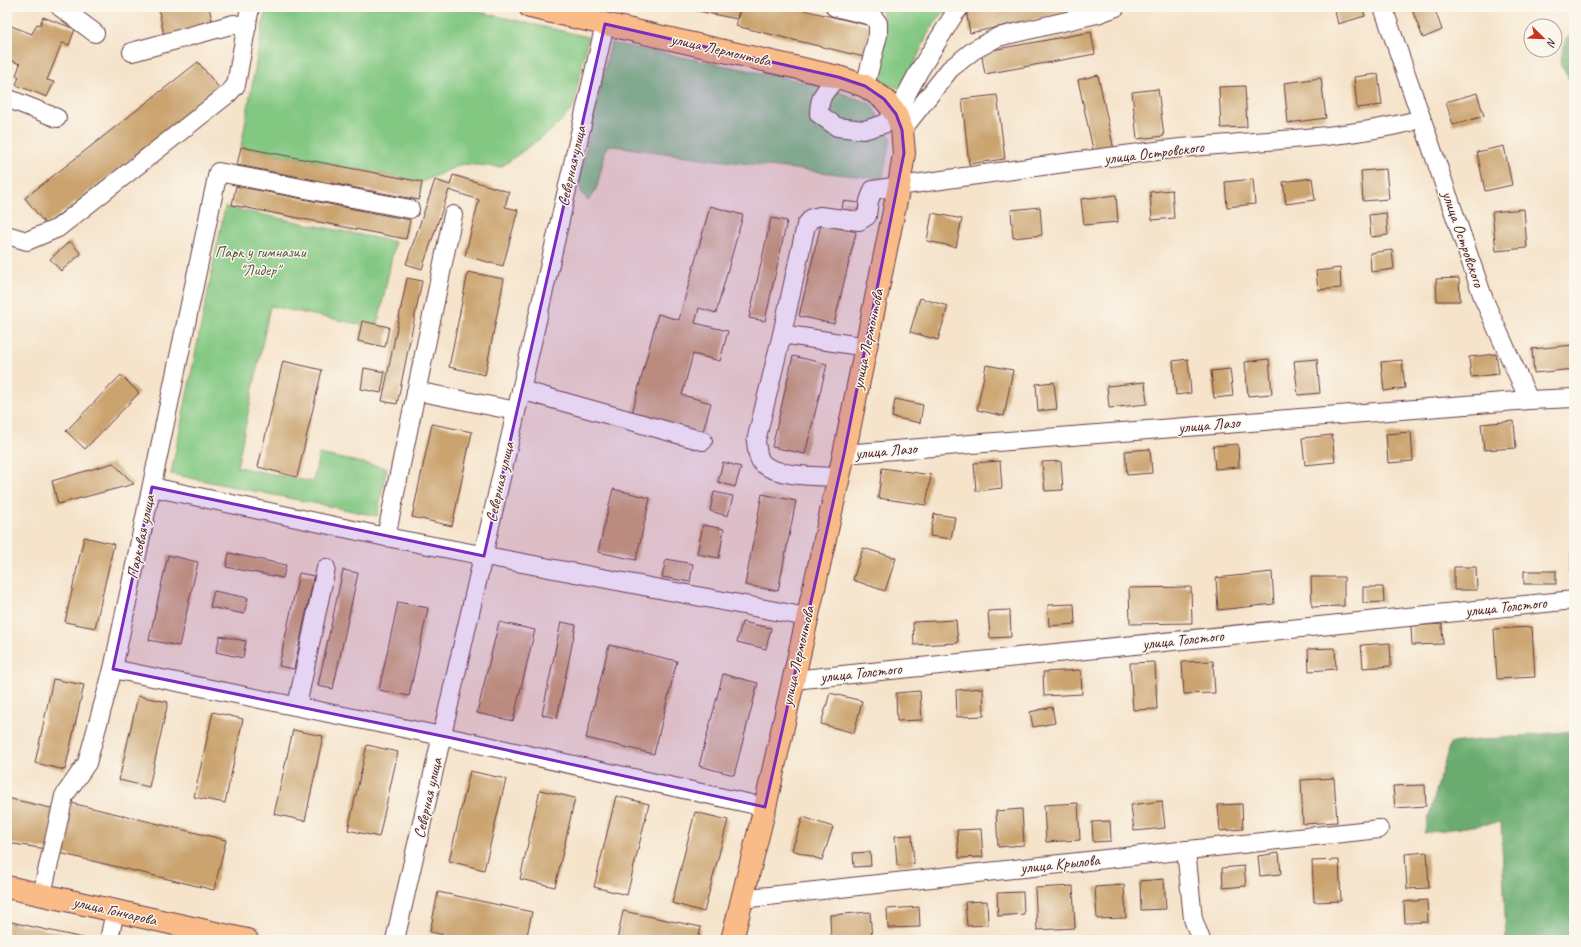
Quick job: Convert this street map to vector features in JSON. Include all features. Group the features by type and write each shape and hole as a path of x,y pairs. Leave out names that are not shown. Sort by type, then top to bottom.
{"main road":[{"name":"улица Лермонтова","path":"530,7 603,32 838,77 864,86 884,99 899,122 904,153 899,186 839,477 765,807 732,940"},
{"name":"улица Гончарова","path":"7,886 247,940"}],"street":[{"path":"60,7 94,33"},
{"path":"7,235 27,241 58,228 228,94 236,85 250,7"},
{"path":"835,7 872,16 878,24 878,35 864,86"},
{"path":"899,122 919,71 954,13 960,7"},
{"path":"838,77 822,94 819,104 819,114 837,127 864,130 884,124 899,122 950,69 974,50 998,37 1097,14 1116,7"},
{"name":"улица Островского","path":"1383,7 1484,300 1529,400"},
{"path":"132,52 234,24 247,27"},
{"name":"Северная улица","path":"395,940 603,32"},
{"path":"7,98 57,118"},
{"name":"улица Островского","path":"782,334 806,225 812,218 820,216 859,221 867,216 869,200 873,190 1182,148 1354,134 1410,122"},
{"name":"Парковая улица","path":"42,894 64,796 87,764 113,669 218,172 410,209"},
{"path":"386,537 453,215"},
{"path":"839,477 784,474 763,464 757,455 756,441 782,334 866,346"},
{"path":"521,390 703,441"},
{"path":"416,391 516,411"},
{"name":"улица Лазо","path":"844,454 1529,400 1574,398"},
{"path":"152,487 386,537 807,617"},
{"path":"297,706 326,568"},
{"name":"улица Толстого","path":"793,680 1574,600"},
{"path":"113,669 442,736 765,807"},
{"name":"улица Крылова","path":"741,899 1379,829"},
{"path":"1186,850 1193,919 1200,940"},
{"path":"109,940 115,911"}],"highlighted area":[{"path":"605,24 838,77 865,86 884,99 896,114 902,130 904,153 844,454 765,807 452,738 113,669 152,487 484,556"}],"green space":[{"path":"266,7 458,7 588,37 573,108 553,129 501,167 462,164 422,182 241,147"},
{"path":"864,7 953,7 941,15 928,33 903,89 875,81 884,45 883,12"},
{"path":"1574,31 1574,87 1560,64 1561,58 1563,58 1566,38"},
{"path":"611,43 782,77 828,88 871,104 891,138 882,179 716,160 607,145 597,187 588,201 581,191 579,178"},
{"name":"Парк у гимназии \"Лидер\"","path":"225,207 395,242 377,328 270,306 237,467 313,482 319,454 387,468 377,516 171,474"},
{"path":"1574,731 1574,940 1506,940 1501,822 1424,833 1450,743"}],"building":[{"path":"158,7 209,7 213,24 164,35"},
{"path":"678,7 739,7 737,19"},
{"path":"741,7 791,7 871,26 864,57 736,26"},
{"path":"981,7 1090,8 970,33 966,10"},
{"path":"1334,7 1362,7 1365,16 1338,24"},
{"path":"1411,7 1434,7 1442,30 1423,38"},
{"path":"43,17 75,29 69,45 62,43 47,80 54,82 47,97 16,85 19,77 16,76 20,64 7,59 7,37 11,26 32,34 37,24 40,25"},
{"path":"1091,32 1095,54 985,74 981,52"},
{"path":"198,62 220,89 46,225 25,198"},
{"path":"1378,74 1382,105 1357,108 1354,77"},
{"path":"1098,75 1114,150 1094,154 1078,80"},
{"path":"1321,78 1326,118 1288,123 1284,83"},
{"path":"1245,86 1247,127 1221,128 1219,87"},
{"path":"1158,89 1164,136 1137,139 1132,92"},
{"path":"1477,93 1484,116 1453,125 1446,102"},
{"path":"997,95 1005,159 969,164 962,99"},
{"path":"1504,146 1512,185 1485,191 1477,152"},
{"path":"241,147 422,182 419,200 237,165"},
{"path":"1386,169 1389,199 1363,201 1361,171"},
{"path":"453,175 509,192 505,207 518,210 503,266 465,256 479,200 449,190 422,269 406,264 435,180 450,185"},
{"path":"1312,178 1315,200 1286,204 1283,182"},
{"path":"1253,179 1255,204 1227,207 1225,182"},
{"path":"236,186 410,220 406,239 232,205"},
{"path":"1172,190 1174,218 1152,220 1150,192"},
{"path":"1116,195 1118,222 1084,225 1081,199"},
{"path":"843,201 859,203 857,217 842,215"},
{"path":"710,206 743,215 716,313 699,308 695,323 728,331 720,361 693,354 682,395 711,403 702,435 631,417 658,314 679,320"},
{"path":"1040,207 1042,235 1013,238 1011,210"},
{"path":"1524,209 1527,248 1496,251 1492,212"},
{"path":"932,213 962,219 956,247 927,241"},
{"path":"1386,213 1388,235 1371,237 1369,215"},
{"path":"771,218 787,221 765,321 749,318"},
{"path":"821,224 856,232 834,324 799,316"},
{"path":"70,241 81,254 61,271 50,259"},
{"path":"1392,250 1394,269 1371,272 1370,253"},
{"path":"1340,268 1341,288 1318,290 1316,271"},
{"path":"468,272 504,279 485,375 449,367"},
{"path":"407,278 422,281 397,404 382,401"},
{"path":"1459,278 1460,301 1437,301 1436,279"},
{"path":"920,298 948,306 938,340 910,332"},
{"path":"362,321 389,327 385,347 358,341"},
{"path":"1573,345 1574,369 1534,373 1532,349"},
{"path":"1496,354 1499,374 1471,377 1469,357"},
{"path":"793,356 827,364 805,454 772,447"},
{"path":"1188,359 1191,393 1176,395 1173,361"},
{"path":"1269,359 1272,394 1248,396 1245,362"},
{"path":"1317,359 1320,393 1298,395 1294,361"},
{"path":"1402,360 1405,388 1384,391 1381,362"},
{"path":"283,361 322,370 297,477 258,467"},
{"path":"986,365 1013,370 1004,416 977,410"},
{"path":"364,368 385,372 381,393 361,389"},
{"path":"1230,369 1233,396 1214,398 1211,371"},
{"path":"121,375 139,393 85,449 66,431"},
{"path":"1054,382 1057,409 1038,411 1036,384"},
{"path":"1145,382 1147,404 1109,408 1107,386"},
{"path":"895,399 923,405 920,423 892,417"},
{"path":"1514,421 1516,448 1484,450 1481,424"},
{"path":"432,424 472,432 452,526 412,517"},
{"path":"1411,432 1413,461 1388,463 1386,434"},
{"path":"1332,435 1335,462 1305,465 1302,438"},
{"path":"1238,444 1239,467 1215,469 1213,446"},
{"path":"1150,449 1152,473 1127,475 1125,451"},
{"path":"1000,461 1002,488 976,491 974,463"},
{"path":"1061,461 1063,490 1045,491 1042,462"},
{"path":"723,462 741,467 735,487 718,482"},
{"path":"113,463 134,484 58,504 52,481"},
{"path":"882,468 931,475 926,505 878,498"},
{"path":"613,489 650,498 636,560 598,552"},
{"path":"714,492 733,496 728,516 710,511"},
{"path":"762,494 796,501 778,591 745,585"},
{"path":"934,514 955,517 951,539 930,536"},
{"path":"703,525 724,529 719,558 697,554"},
{"path":"84,537 114,544 95,628 65,622"},
{"path":"863,548 896,558 885,591 853,580"},
{"path":"1574,552 1574,581 1571,581 1571,553"},
{"path":"229,553 286,565 283,578 226,567"},
{"path":"168,555 198,562 179,646 149,640"},
{"path":"666,559 693,564 690,582 662,577"},
{"path":"1454,567 1476,567 1477,590 1454,590"},
{"path":"343,570 358,573 333,689 318,686"},
{"path":"1524,571 1556,571 1556,584 1524,584"},
{"path":"1272,572 1274,604 1218,610 1216,578"},
{"path":"299,573 314,576 294,669 279,666"},
{"path":"1311,577 1344,577 1344,606 1312,607"},
{"path":"1191,587 1192,623 1130,624 1129,588"},
{"path":"1363,587 1383,587 1384,602 1363,603"},
{"path":"214,591 248,598 244,614 210,607"},
{"path":"398,602 428,608 409,696 379,690"},
{"path":"1074,604 1075,624 1049,626 1048,605"},
{"path":"1010,610 1011,637 990,638 988,611"},
{"path":"956,620 958,643 914,645 913,622"},
{"path":"499,622 535,630 513,721 477,713"},
{"path":"561,622 576,625 557,718 542,715"},
{"path":"742,622 771,628 766,649 737,642"},
{"path":"1442,624 1443,644 1412,645 1411,626"},
{"path":"1532,627 1535,677 1497,679 1494,629"},
{"path":"220,636 246,641 243,658 216,652"},
{"path":"1390,643 1391,666 1363,668 1361,645"},
{"path":"609,645 677,661 654,754 586,738"},
{"path":"1335,648 1336,669 1309,671 1308,649"},
{"path":"1213,661 1215,693 1184,694 1182,662"},
{"path":"1155,662 1157,709 1133,710 1130,663"},
{"path":"1081,670 1082,694 1044,696 1043,672"},
{"path":"723,674 758,683 734,775 699,766"},
{"path":"53,679 84,685 65,770 35,763"},
{"path":"983,688 984,716 957,717 956,690"},
{"path":"920,691 922,720 897,721 896,693"},
{"path":"830,693 862,701 854,733 821,724"},
{"path":"138,696 168,702 149,787 119,780"},
{"path":"1052,707 1055,723 1033,727 1030,712"},
{"path":"213,712 243,719 225,803 194,797"},
{"path":"293,730 323,736 305,821 274,814"},
{"path":"367,745 398,752 379,837 348,830"},
{"path":"470,771 506,779 484,870 449,861"},
{"path":"1334,778 1337,822 1303,824 1301,780"},
{"path":"1425,785 1426,806 1395,808 1393,786"},
{"path":"540,790 575,798 555,887 520,879"},
{"path":"616,796 649,804 627,895 594,887"},
{"path":"7,798 55,809 47,849 7,843"},
{"path":"1162,801 1165,828 1134,831 1131,805"},
{"path":"71,803 226,840 214,890 59,853"},
{"path":"1078,803 1080,840 1046,842 1044,805"},
{"path":"1242,804 1243,829 1220,831 1218,805"},
{"path":"1022,809 1024,845 998,847 996,811"},
{"path":"695,812 728,820 704,912 672,903"},
{"path":"803,817 833,827 822,860 792,850"},
{"path":"1110,821 1111,841 1093,842 1092,822"},
{"path":"981,829 983,857 959,858 957,830"},
{"path":"912,835 914,864 897,865 895,836"},
{"path":"870,852 871,866 854,867 853,853"},
{"path":"1427,852 1429,888 1407,889 1405,854"},
{"path":"1279,853 1281,874 1260,876 1258,856"},
{"path":"1339,860 1341,901 1314,902 1312,861"},
{"path":"1244,866 1246,886 1223,888 1222,868"},
{"path":"1164,879 1166,909 1141,910 1140,881"},
{"path":"1124,885 1126,918 1097,919 1095,887"},
{"path":"1073,886 1075,928 1037,930 1035,888"},
{"path":"438,892 532,912 526,940 468,940 430,932"},
{"path":"1023,892 1024,914 998,916 997,893"},
{"path":"1427,900 1428,922 1405,923 1404,902"},
{"path":"987,901 988,925 967,926 965,902"},
{"path":"919,907 920,927 888,928 887,909"},
{"path":"623,911 701,927 698,940 617,940"},
{"path":"870,912 872,940 831,940 830,915"},
{"path":"7,921 87,939 87,940 7,940"}]}
